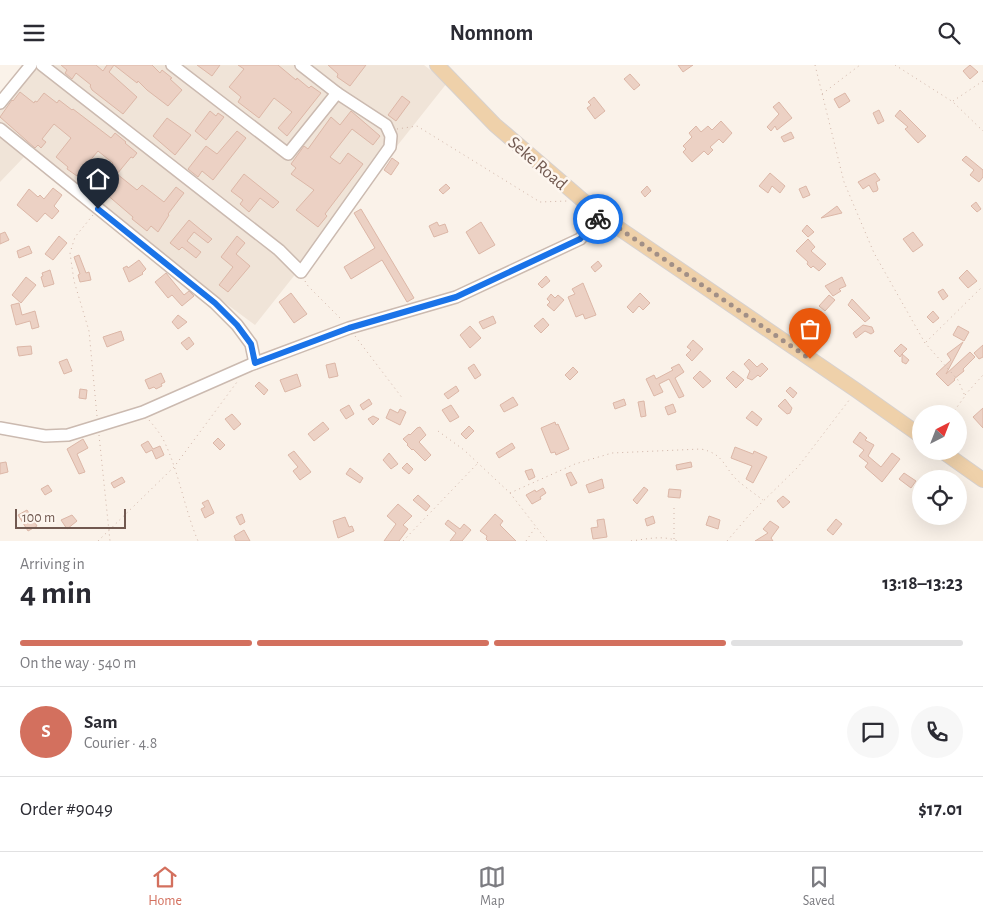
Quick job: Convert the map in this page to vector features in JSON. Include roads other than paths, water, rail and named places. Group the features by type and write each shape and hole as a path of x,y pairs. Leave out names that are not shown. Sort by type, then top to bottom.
{"main road":[{"name":"Seke Road","path":"436,65 495,125 581,201 912,430"},
{"path":"955,460 983,480"}],"street":[{"path":"0,103 31,65"},
{"path":"42,65 279,250 301,272 390,147 391,135 386,125 337,93 301,65"},
{"path":"172,65 288,154 337,93"},
{"path":"0,129 215,303 237,325 251,344 255,363"},
{"path":"0,428 45,436 68,435 143,411 255,363 349,328 456,297 580,239 601,216"}]}
